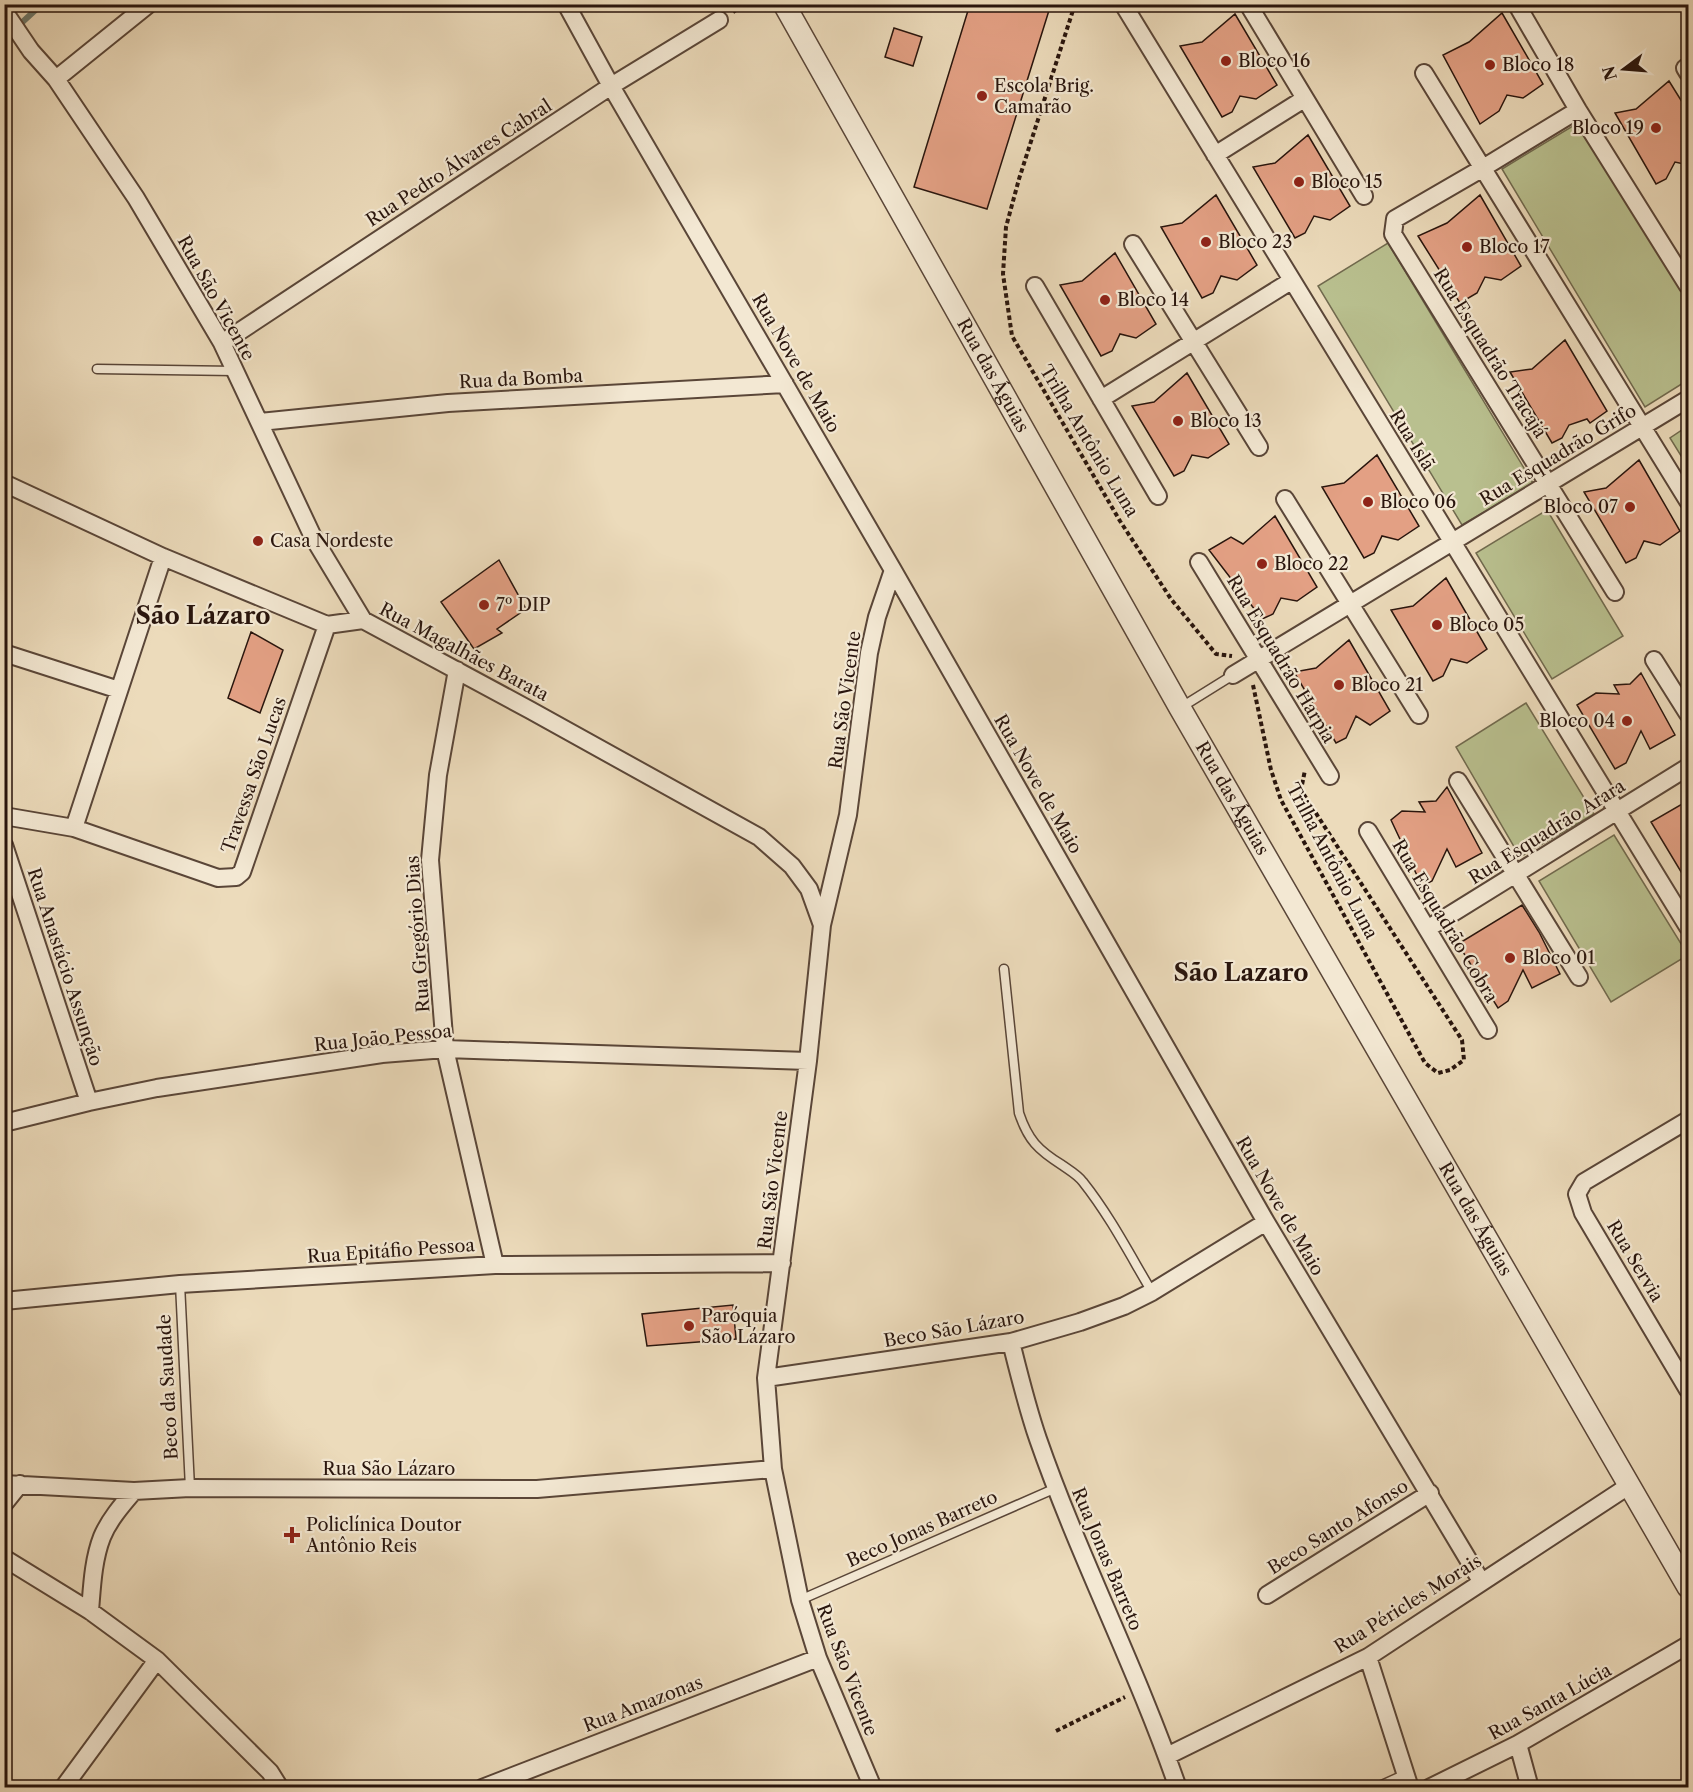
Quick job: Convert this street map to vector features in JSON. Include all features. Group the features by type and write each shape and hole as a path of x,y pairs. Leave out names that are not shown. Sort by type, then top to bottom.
{"street":[{"path":"56,80 149,4"},
{"name":"Rua Nove de Maio","path":"566,4 611,87 893,570 1266,1222 1481,1581"},
{"name":"Rua das Águias","path":"784,4 1180,708 1689,1587"},
{"name":"Rua Islã","path":"1123,4 1689,927"},
{"path":"1248,4 1364,196"},
{"path":"1517,5 1578,110 1689,285"},
{"name":"Rua São Vicente","path":"7,16 56,80 136,198 222,343 313,537 363,620"},
{"name":"Rua Pedro Álvares Cabral","path":"222,343 611,87 719,20"},
{"path":"1424,73 1689,501"},
{"path":"1215,155 1304,99"},
{"path":"1483,168 1578,110"},
{"name":"Rua Esquadrão Tracajá","path":"1483,168 1395,219 1393,234 1615,592"},
{"path":"1133,244 1259,447"},
{"path":"1101,399 1291,281"},
{"path":"1035,286 1158,496"},
{"name":"Rua da Bomba","path":"260,422 448,403 785,384"},
{"name":"Rua Esquadrão Grifo","path":"1233,675 1689,399"},
{"path":"4,483 163,557 327,625"},
{"path":"1285,499 1419,715"},
{"path":"74,828 163,557"},
{"name":"Rua Esquadrão Harpia","path":"1199,562 1255,662 1330,776"},
{"name":"Rua São Vicente","path":"873,1788 818,1658 800,1600 773,1469 766,1378 808,1061 822,925 848,815 869,653 893,570"},
{"name":"Rua Magalhães Barata","path":"327,625 363,620 759,837 792,866 809,889 822,925"},
{"name":"Travessa São Lucas","path":"4,816 74,828 218,878 236,877 242,872 327,625"},
{"path":"4,653 119,690"},
{"path":"1654,660 1689,714"},
{"name":"Rua Gregório Dias","path":"457,670 438,775 430,860 445,1048 495,1264"},
{"name":"Rua Esquadrão Arara","path":"1427,929 1689,767"},
{"path":"1458,781 1579,977"},
{"name":"Rua Esquadrão Cobra","path":"1368,831 1488,1030"},
{"name":"Rua Anastácio Assunção","path":"4,845 89,1102"},
{"name":"Rua João Pessoa","path":"4,1123 157,1088 382,1054 445,1048 808,1061"},
{"name":"Rua Servia","path":"1689,1120 1584,1182 1577,1194 1583,1213 1683,1366 1689,1390"},
{"name":"Beco São Lázaro","path":"766,1378 1011,1342 1080,1322 1124,1306 1152,1292 1266,1222"},
{"name":"Rua Epitáfio Pessoa","path":"4,1301 180,1284 495,1264 782,1263"},
{"name":"Rua Jonas Barreto","path":"1011,1342 1035,1428 1056,1488 1140,1689 1178,1788"},
{"name":"Rua São Lázaro","path":"12,1484 135,1491 190,1488 537,1489 773,1469"},
{"path":"4,1504 12,1484"},
{"name":"Rua Péricles Morais","path":"1167,1756 1368,1657 1630,1485"},
{"path":"90,1611 94,1574 102,1537 118,1510 135,1491"},
{"name":"Beco Santo Afonso","path":"1268,1595 1430,1493"},
{"path":"4,1558 90,1611 157,1660 270,1772 280,1788"},
{"name":"Rua Santa Lúcia","path":"1429,1788 1518,1744 1689,1646"},
{"path":"1368,1657 1408,1781"},
{"name":"Rua Amazonas","path":"483,1788 818,1658"},
{"path":"63,1788 157,1660"},
{"path":"1518,1744 1530,1788"}],"lane":[{"path":"97,369 235,371"},
{"path":"1180,708 1233,675"},
{"path":"1004,969 1019,1113 1023,1126 1033,1144 1046,1156 1082,1180 1109,1219 1152,1292"},
{"name":"Beco da Saudade","path":"180,1284 190,1488"},
{"name":"Beco Jonas Barreto","path":"800,1600 1056,1488"},
{"path":"1375,1788 1408,1781"}],"path":[{"name":"Trilha Antônio Luna","path":"1075,4 1018,179 1006,227 1003,274 1012,336 1120,521 1171,599 1216,654 1242,657 1255,662 1253,688 1271,770 1281,800 1425,1063 1438,1073 1450,1070 1464,1060 1462,1040 1301,790 1308,761"},
{"path":"1056,1731 1140,1689"}],"green space":[{"path":"1586,118 1688,288 1688,380 1645,407 1502,169"},
{"path":"1388,243 1533,483 1462,525 1318,286"},
{"path":"1688,426 1688,467 1670,438"},
{"path":"1547,510 1623,636 1552,679 1476,553"},
{"path":"1526,703 1594,814 1520,857 1456,747"},
{"path":"1614,835 1688,955 1611,1002 1539,881"}],"building":[{"name":"Escola Brig. Camarão","path":"970,4 1051,4 987,209 914,187"},
{"name":"Bloco 18","path":"1502,13 1543,84 1523,98 1507,95 1499,111 1480,124 1443,55 1469,42"},
{"name":"Bloco 16","path":"1235,14 1277,85 1256,99 1240,96 1232,112 1222,117 1180,46 1202,42"},
{"path":"894,28 922,37 913,66 885,57"},
{"name":"Bloco 19","path":"1669,81 1689,113 1689,165 1675,162 1666,179 1656,184 1615,113 1636,109"},
{"name":"Bloco 15","path":"1308,135 1350,206 1330,220 1314,216 1305,233 1295,238 1253,167 1275,163"},
{"name":"Bloco 23","path":"1216,195 1257,265 1237,280 1221,276 1213,293 1202,298 1161,227 1182,223"},
{"name":"Bloco 17","path":"1480,195 1521,266 1501,280 1485,277 1477,293 1460,303 1418,236 1447,223"},
{"name":"Bloco 14","path":"1115,253 1156,324 1136,338 1120,334 1112,351 1101,356 1060,285 1082,281"},
{"path":"1565,340 1607,411 1590,423 1587,419 1569,425 1562,438 1552,443 1510,372 1532,369"},
{"name":"Bloco 13","path":"1187,373 1229,444 1208,458 1192,455 1184,471 1174,476 1132,406 1154,402"},
{"name":"Bloco 06","path":"1377,455 1419,526 1398,540 1382,536 1374,553 1364,558 1322,487 1344,483"},
{"name":"Bloco 07","path":"1639,460 1680,531 1660,545 1644,541 1636,558 1626,563 1584,492 1606,488"},
{"name":"Bloco 22","path":"1275,516 1317,587 1297,601 1281,598 1273,614 1262,619 1209,550 1231,537 1243,544"},
{"name":"7º DIP","path":"499,560 526,609 497,629 502,633 474,649 441,602"},
{"name":"Bloco 05","path":"1446,578 1487,649 1467,663 1451,659 1443,676 1433,681 1391,610 1413,606"},
{"path":"251,632 283,650 260,713 228,698"},
{"name":"Bloco 21","path":"1349,640 1390,711 1370,725 1356,716 1346,738 1336,743 1294,672 1316,668"},
{"name":"Bloco 04","path":"1641,673 1675,735 1650,749 1641,731 1626,763 1615,769 1577,705 1596,693 1619,694 1614,685 1630,684"},
{"path":"1447,787 1482,853 1456,867 1447,849 1432,881 1422,886 1391,820 1402,811 1425,812 1419,802 1436,801"},
{"path":"1689,800 1689,885 1651,822"},
{"name":"Bloco 01","path":"1522,905 1539,932 1560,974 1532,988 1523,970 1508,1001 1498,1008 1458,944"},
{"name":"Paróquia São Lázaro","path":"733,1305 736,1339 647,1346 642,1314"}],"waterway":[{"path":"4,39 42,4"}],"place":[{"name":"Bloco 16","path":"1226,61"},
{"name":"Bloco 18","path":"1490,65"},
{"name":"Escola Brig. Camarão","path":"982,96"},
{"name":"Bloco 19","path":"1656,128"},
{"name":"Bloco 15","path":"1299,182"},
{"name":"Bloco 23","path":"1206,242"},
{"name":"Bloco 17","path":"1467,247"},
{"name":"Bloco 14","path":"1105,300"},
{"name":"Bloco 13","path":"1178,421"},
{"name":"Bloco 06","path":"1368,502"},
{"name":"Bloco 07","path":"1630,507"},
{"name":"Casa Nordeste","path":"258,541"},
{"name":"Bloco 22","path":"1262,564"},
{"name":"7º DIP","path":"484,605"},
{"name":"Bloco 05","path":"1437,625"},
{"name":"Bloco 21","path":"1339,685"},
{"name":"Bloco 04","path":"1627,721"},
{"name":"Bloco 01","path":"1510,958"},
{"name":"Paróquia São Lázaro","path":"689,1326"},
{"name":"Policlínica Doutor Antônio Reis","path":"292,1535"}],"district":[{"name":"São Lázaro","path":"203,616"},
{"name":"São Lazaro","path":"1241,973"}]}
